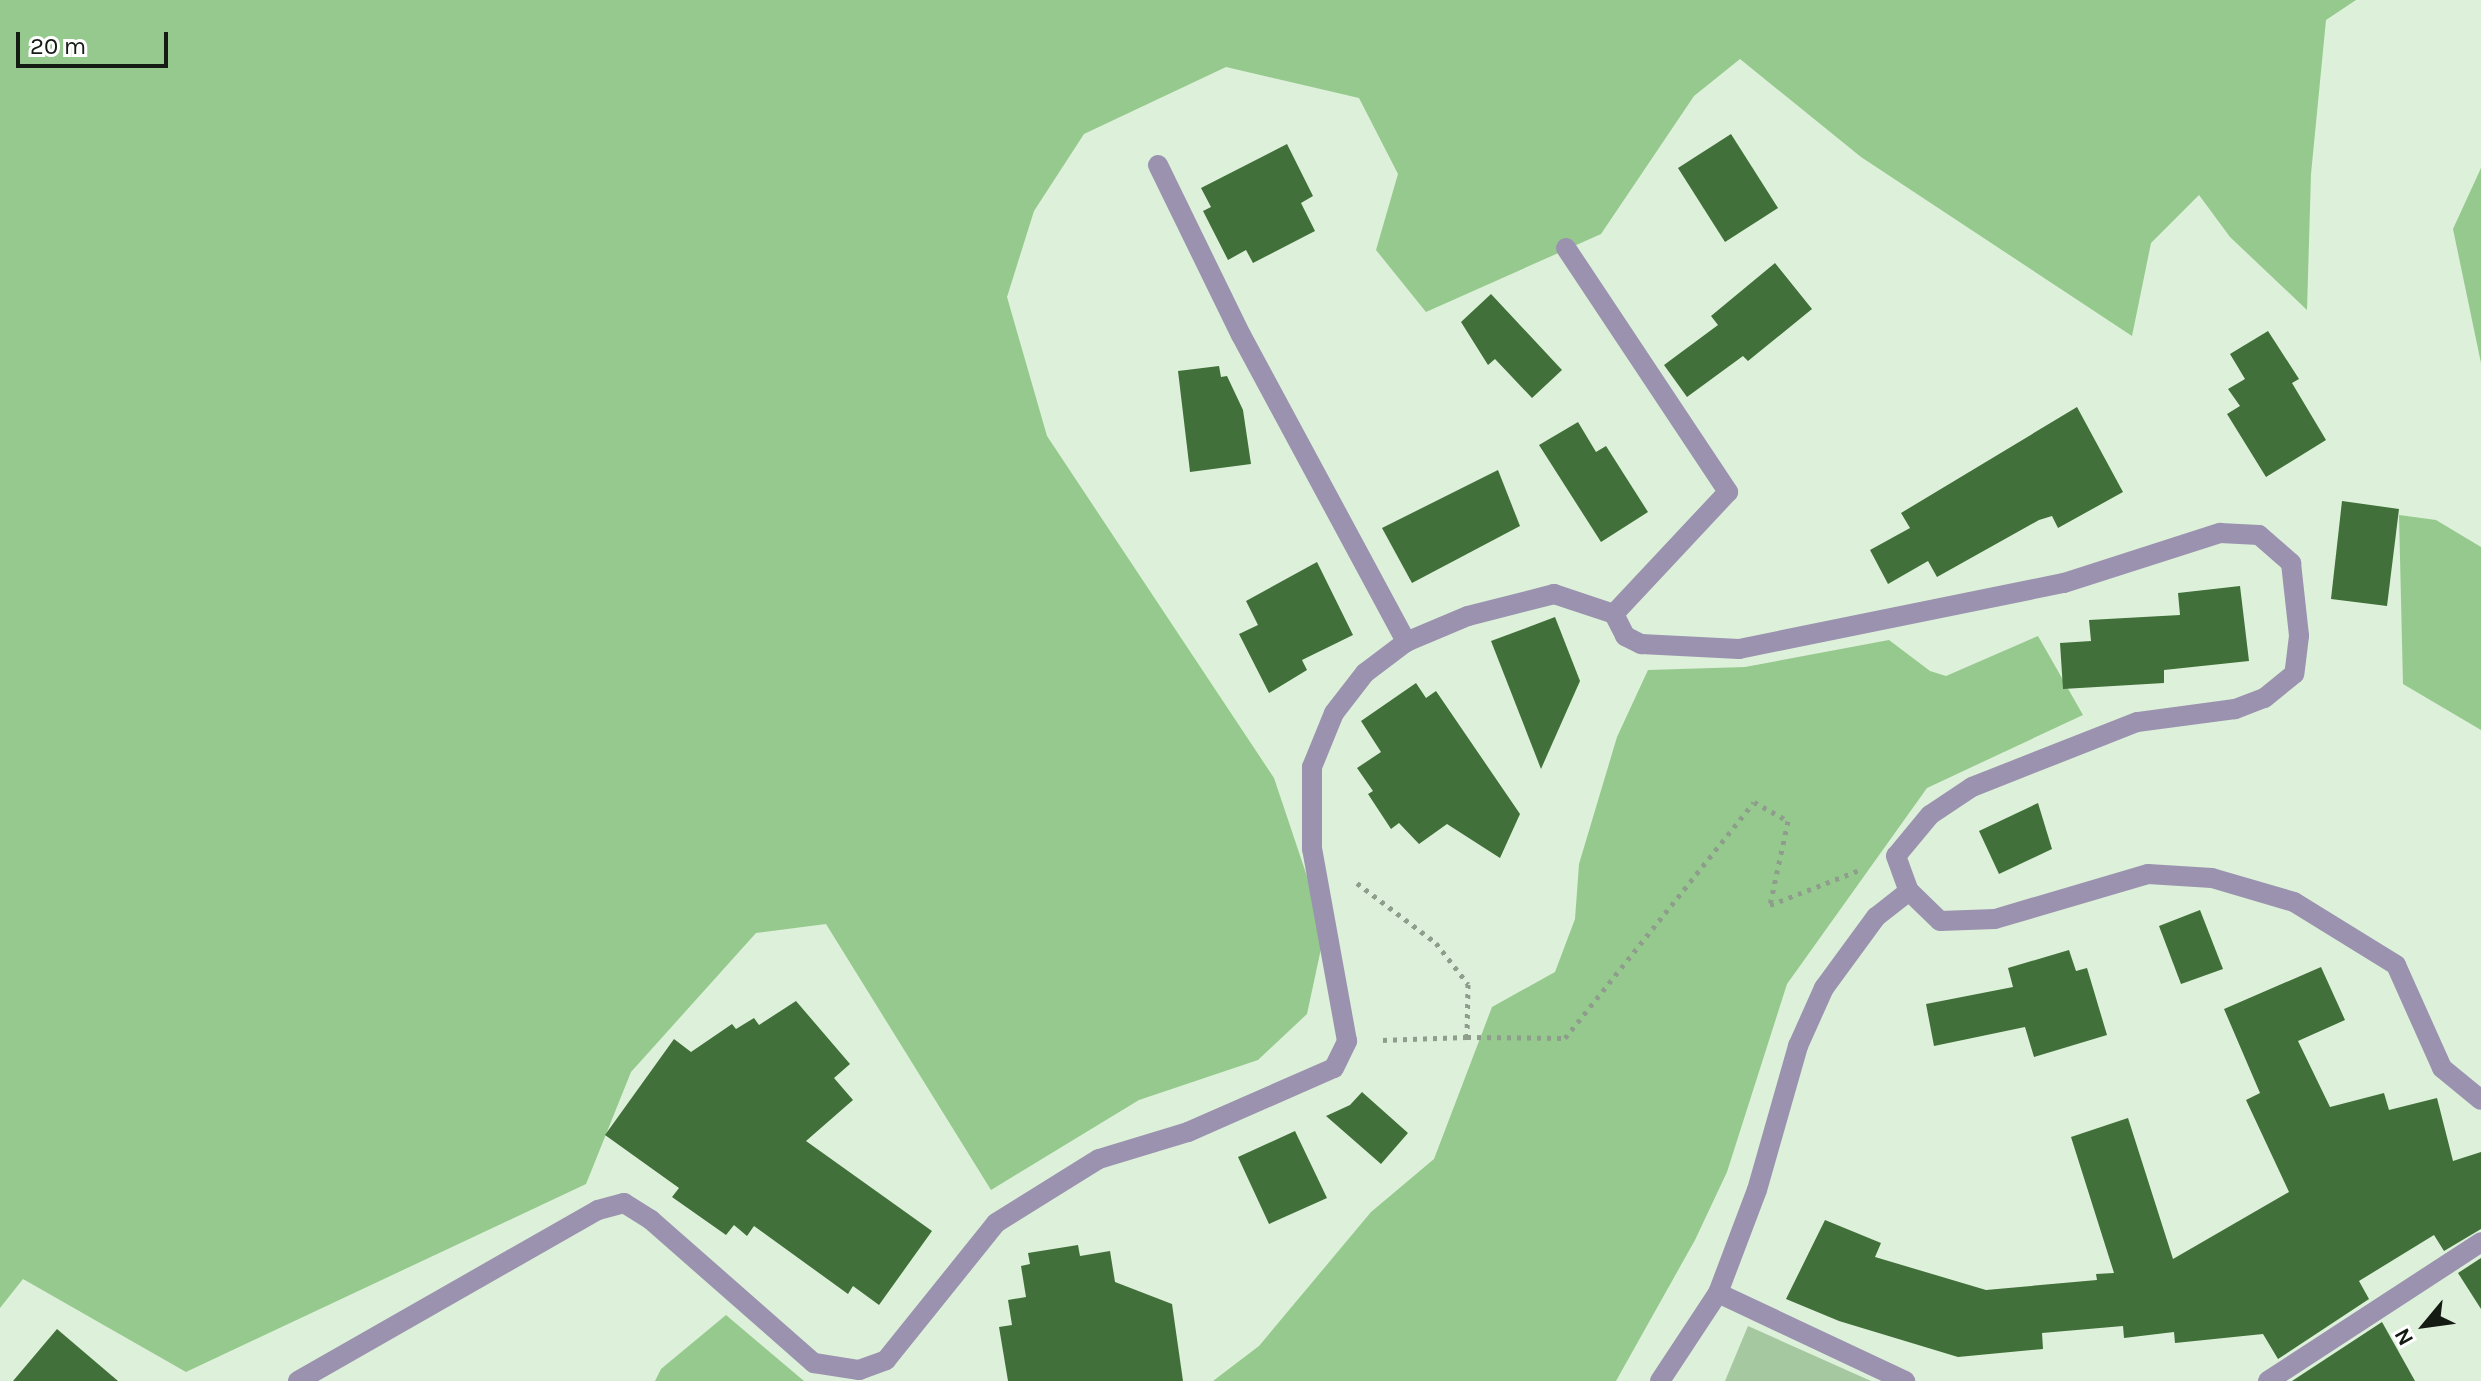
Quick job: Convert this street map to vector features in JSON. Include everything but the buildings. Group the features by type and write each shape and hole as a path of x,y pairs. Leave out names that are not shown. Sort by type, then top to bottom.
{"street":[{"path":"1158,165 1241,335 1406,642"},
{"path":"1566,248 1728,492 1614,614"},
{"path":"298,1381 598,1210 624,1203 651,1220 814,1363 859,1370 886,1360 996,1223 1099,1159 1201,1127 1334,1068 1347,1041 1312,849 1312,767 1334,713 1365,673 1406,642 1468,616 1554,594 1614,614 1625,636 1641,644 1739,649 2064,583 2220,533 2259,535 2291,563 2299,636 2294,674 2264,698 2235,709 2137,722 1972,787 1930,815 1896,856 1909,891 1940,921 1995,919 2148,874 2212,878 2294,902 2396,965 2442,1068 2481,1100"},
{"path":"1660,1381 1718,1293 1757,1190 1798,1046 1824,988 1876,917 1909,891"},
{"path":"2268,1381 2481,1242"},
{"path":"1718,1293 1905,1381"}],"path":[{"path":"1347,1041 1565,1038 1754,802 1788,821 1770,905 1896,856"},
{"path":"1312,849 1436,943 1468,984 1467,1037"}],"green space":[{"path":"0,0 2356,0 2326,20 2311,174 2307,310 2230,237 2199,195 2151,243 2132,336 1861,157 1740,59 1694,96 1601,234 1426,312 1376,250 1398,174 1359,98 1226,67 1084,134 1034,211 1007,297 1047,436 1274,778 1325,930 1307,1014 1258,1060 1139,1100 991,1190 826,924 756,933 631,1072 586,1184 186,1372 23,1279 0,1308"},
{"path":"2481,168 2481,363 2453,229"},
{"path":"2399,515 2436,520 2481,547 2481,730 2403,684"},
{"path":"2038,636 2083,715 1927,788 1787,984 1727,1172 1695,1240 1616,1381 1213,1381 1259,1346 1371,1212 1434,1159 1492,1007 1555,972 1575,919 1579,864 1617,737 1648,670 1745,667 1889,640 1930,671 1946,676"},
{"path":"726,1315 804,1381 655,1381 661,1369"},
{"path":"1748,1326 1871,1381 1725,1381"}]}
